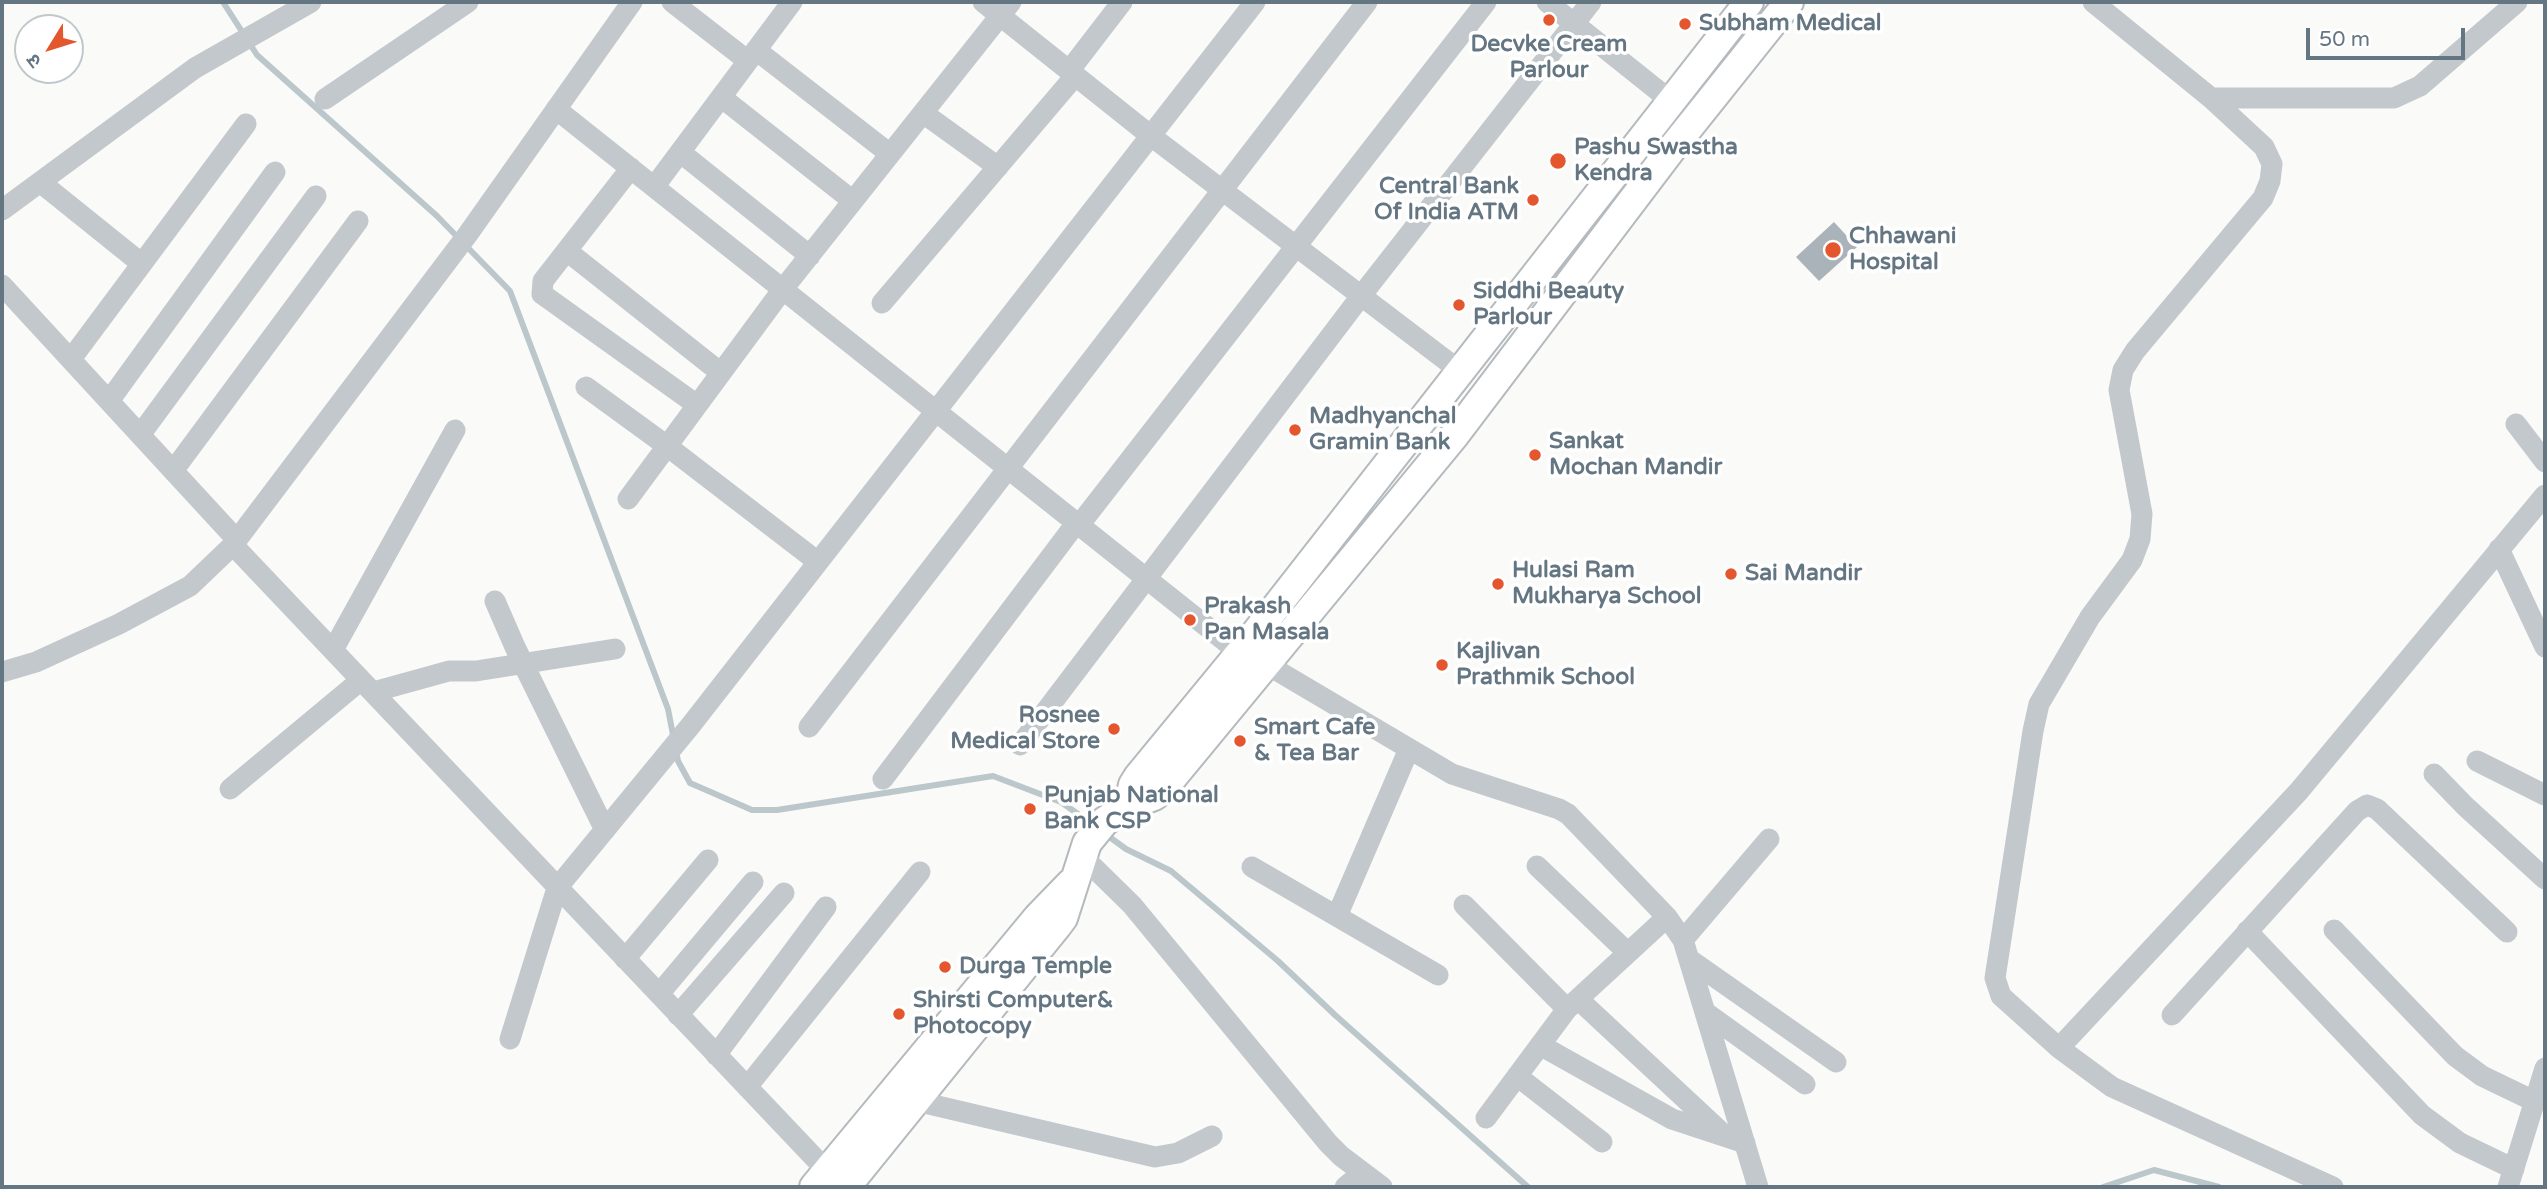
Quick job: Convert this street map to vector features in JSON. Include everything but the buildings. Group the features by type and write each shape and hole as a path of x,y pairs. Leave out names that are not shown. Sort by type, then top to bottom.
{"main road":[{"path":"1253,658 1460,372 1749,2"},
{"path":"829,1182 1038,917 1117,813 1133,785 1253,658 1454,436 1670,151 1790,2"},
{"path":"829,1182 916,1101 1057,926 1063,918 1082,859"}],"street":[{"path":"2,210 195,68 311,2"},
{"path":"325,99 468,2"},
{"path":"2,672 36,662 119,624 190,586 235,542 468,234 632,2"},
{"path":"672,2 890,154"},
{"path":"654,187 792,2"},
{"path":"983,2 1006,9 1072,73 1460,372"},
{"path":"882,303 998,167 1072,73 1122,2"},
{"path":"510,1039 557,888 691,725 1255,2"},
{"path":"809,726 1367,2"},
{"path":"883,779 1079,523 1486,2"},
{"path":"1547,2 1671,101"},
{"path":"1020,745 1361,296 1591,2"},
{"path":"2093,2 2211,98 2264,147 2272,163 2270,181 2263,198 2134,351 2123,370 2119,390 2142,514 2140,539 2132,560 2090,617 2039,704 1995,978 2001,996 2059,1048 2119,1091 2333,1187"},
{"path":"2211,98 2394,98 2404,95 2420,86 2517,2"},
{"path":"628,499 783,289 1006,9"},
{"path":"721,97 853,201"},
{"path":"556,108 1148,579 1253,658 1452,774 1568,814 1667,917 1686,949 1705,1013 1736,1140 1758,1187"},
{"path":"923,113 998,167"},
{"path":"71,359 246,124"},
{"path":"680,152 810,256"},
{"path":"631,168 541,288 545,299 697,405"},
{"path":"109,401 275,172"},
{"path":"40,182 142,264"},
{"path":"140,435 316,197"},
{"path":"173,471 358,221"},
{"path":"567,251 721,373"},
{"path":"2,285 173,471 332,650 747,1087 829,1182"},
{"path":"586,387 818,562"},
{"path":"2516,424 2545,462"},
{"path":"332,650 455,430"},
{"path":"2059,1048 2299,791 2545,495"},
{"path":"2499,549 2545,647"},
{"path":"495,601 519,656 605,830"},
{"path":"230,789 367,686 449,671 476,671 519,656 615,649"},
{"path":"1337,916 1409,749"},
{"path":"2477,761 2545,795"},
{"path":"2434,774 2545,879"},
{"path":"2172,1015 2357,811 2367,805 2377,809 2507,932"},
{"path":"1686,949 1769,839"},
{"path":"1082,859 1132,905 1328,1143 1382,1187"},
{"path":"625,959 708,860"},
{"path":"1537,866 1628,954"},
{"path":"1252,867 1438,975"},
{"path":"747,1087 920,873"},
{"path":"659,994 752,881"},
{"path":"678,1015 784,893"},
{"path":"1464,905 1573,1004 1736,1140"},
{"path":"716,1055 826,907"},
{"path":"1486,1118 1573,1004 1667,917"},
{"path":"2334,930 2455,1056 2482,1076 2536,1102"},
{"path":"2247,931 2422,1115 2511,1178 2545,1069"},
{"path":"1686,949 1836,1062"},
{"path":"1705,1013 1805,1084"},
{"path":"1541,1045 1672,1119 1736,1140"},
{"path":"1517,1076 1602,1142"},
{"path":"916,1101 1156,1157 1178,1153 1212,1136"},
{"path":"1345,1187 1362,1173"}],"waterway":[{"path":"223,2 257,55 437,216 510,291 668,709 674,740"},
{"path":"676,750 678,761 690,783 752,810 777,810 993,776 1061,802 1092,824"},
{"path":"1104,833 1126,849 1171,871 1278,961 1528,1187"},
{"path":"2103,1187 2154,1170 2219,1187"}],"place":[{"name":"Decvke Cream Parlour","path":"1549,20"},
{"name":"Subham Medical","path":"1685,24"},
{"name":"Pashu Swastha Kendra","path":"1558,161"},
{"name":"Central Bank Of India ATM","path":"1533,200"},
{"name":"Chhawani Hospital","path":"1833,250"},
{"name":"Siddhi Beauty Parlour","path":"1459,305"},
{"name":"Madhyanchal Gramin Bank","path":"1295,430"},
{"name":"Sankat Mochan Mandir","path":"1535,455"},
{"name":"Sai Mandir","path":"1731,574"},
{"name":"Hulasi Ram Mukharya School","path":"1498,584"},
{"name":"Prakash Pan Masala","path":"1190,620"},
{"name":"Kajlivan Prathmik School","path":"1442,665"},
{"name":"Rosnee Medical Store","path":"1114,729"},
{"name":"Smart Cafe & Tea Bar","path":"1240,741"},
{"name":"Punjab National Bank CSP","path":"1030,809"},
{"name":"Durga Temple","path":"945,967"},
{"name":"Shirsti Computer& Photocopy","path":"899,1014"}]}
